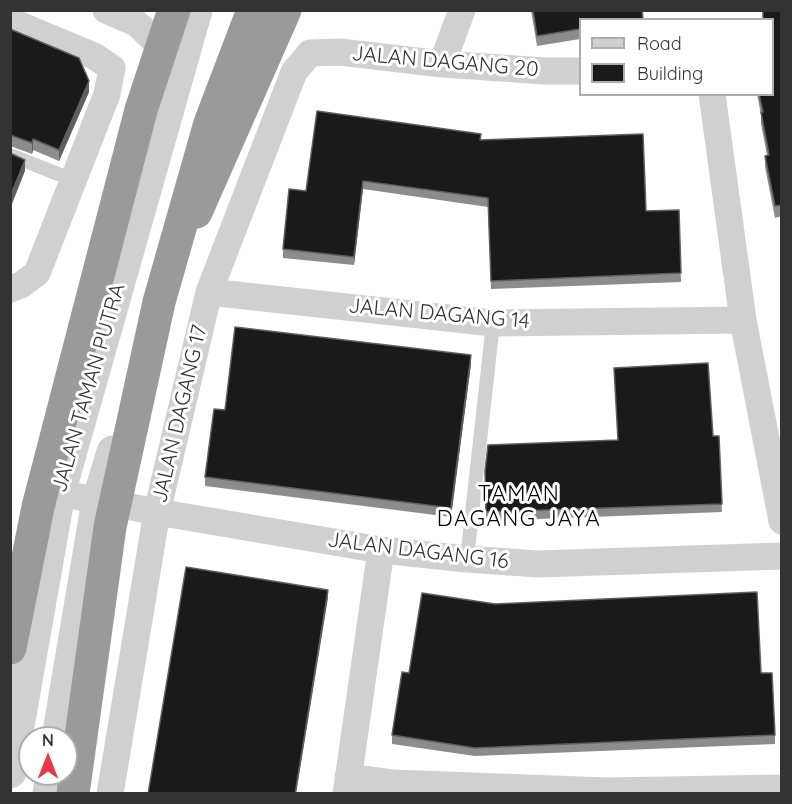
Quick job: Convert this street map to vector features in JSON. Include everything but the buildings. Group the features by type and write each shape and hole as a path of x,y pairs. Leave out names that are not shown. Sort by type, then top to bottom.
{"highway":[{"path":"10,648 38,507 141,110 174,10"},
{"path":"73,794 110,527 159,302 210,123 253,10"},
{"path":"156,301 285,10"}],"street":[{"path":"106,10 136,23 164,49 176,80"},
{"path":"136,23 166,19 196,10"},
{"name":"JALAN TAMAN PUTRA","path":"10,772 58,493 196,10"},
{"name":"JALAN TAMAN PUTRA","path":"60,726 98,501 207,122 245,10"},
{"path":"442,64 462,10"},
{"path":"10,21 94,56 112,68 107,94 37,273 21,285 10,289"},
{"name":"JALAN DAGANG 20","path":"310,53 340,52 442,64 579,71"},
{"name":"JALAN DAGANG 17","path":"110,794 157,512 209,292 294,72 310,53"},
{"path":"712,96 743,320 782,521"},
{"name":"JALAN DAGANG 14","path":"209,292 493,323 743,320"},
{"name":"JALAN DAGANG 16","path":"58,493 381,550 468,559 538,564 782,556"},
{"path":"381,550 347,785 392,783 607,792 782,788"}],"lane":[{"path":"10,155 73,180"},
{"path":"468,559 493,323"}],"district":[{"name":"TAMAN DAGANG JAYA","path":"519,506"}]}
